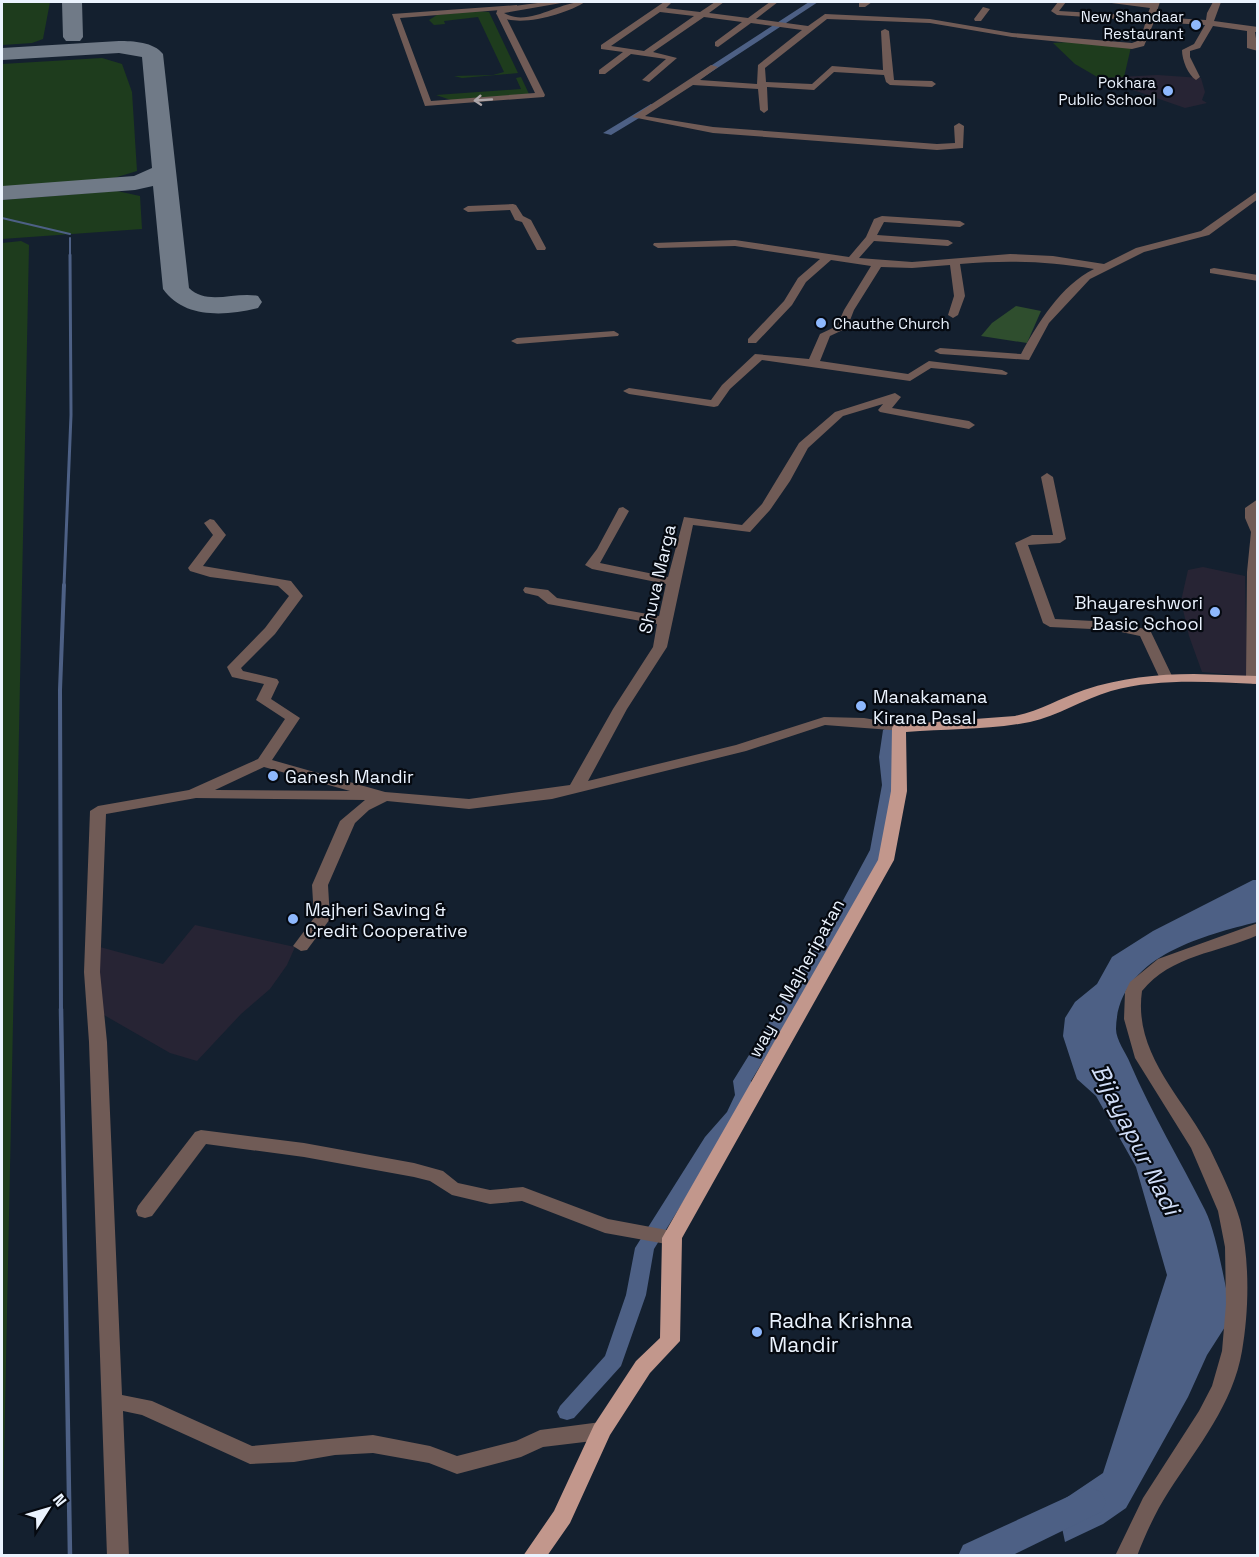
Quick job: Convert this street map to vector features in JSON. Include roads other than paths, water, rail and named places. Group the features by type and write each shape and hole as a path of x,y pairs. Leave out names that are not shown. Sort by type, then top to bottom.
{"main road":[{"path":"898,728 999,722 1032,716 1060,708 1088,694 1166,678 1255,680"},
{"name":"way to Majheripatan","path":"534,1556 562,1516 601,1431 643,1367 670,1341 672,1238 886,860 899,791 898,728"}],"street":[{"path":"499,13 541,95 428,104 395,16 499,13 514,7 563,2"},
{"path":"509,32 513,25 529,18 581,2"},
{"path":"646,80 673,58 604,47 669,2"},
{"path":"647,53 720,2"},
{"path":"718,44 774,2"},
{"path":"1062,2 1055,11 1057,13 1209,24 1254,30 1251,48 1257,48"},
{"path":"764,110 761,67 807,28 825,16 930,21 1012,35 1095,35 1141,44 1154,4 1108,2"},
{"path":"1196,77 1186,57 1186,51 1197,46 1209,24 1211,13 1217,2"},
{"path":"658,9 807,28"},
{"path":"972,28 986,9"},
{"path":"931,11 949,14"},
{"path":"499,13 509,20 529,18"},
{"path":"1088,15 1084,24 1095,35"},
{"path":"959,16 978,19"},
{"path":"885,31 890,82 932,84"},
{"path":"602,72 630,51"},
{"path":"714,67 637,117 720,130 937,147 960,146 958,126"},
{"path":"692,82 739,88 814,87 832,69 888,73"},
{"path":"939,351 1026,358 1036,336 1054,309 1086,277 1140,250 1205,233 1257,194"},
{"path":"468,209 513,207 519,218 526,220 541,248"},
{"path":"852,260 871,238 878,221 882,219 960,224"},
{"path":"871,238 948,243"},
{"path":"658,245 715,242 878,264 954,262 1010,257 1053,259 1103,267"},
{"path":"752,341 788,303 802,280 828,257"},
{"path":"953,315 960,302 960,283 954,262"},
{"path":"813,363 825,334 842,328 849,310 878,264"},
{"path":"1214,271 1257,278"},
{"path":"517,341 614,334"},
{"path":"629,392 714,404 726,387 759,356 910,378"},
{"path":"969,425 884,410 910,378 929,364 1002,373"},
{"name":"Shuva Marga","path":"578,787 620,709 660,647 688,520 745,529 766,507 784,482 802,446 839,414 895,396"},
{"path":"1047,477 1051,505 1060,539 1032,539 1021,543 1050,623 1112,626 1145,633 1166,678"},
{"path":"1255,680 1254,572 1257,532 1251,518 1251,508 1257,503"},
{"path":"623,511 592,566 673,582"},
{"path":"193,794 263,762 293,718 263,700 272,682 237,674 234,667 270,631 296,596 286,584 279,582 210,573 195,568 220,535 210,523"},
{"path":"530,590 543,593 553,601 664,621"},
{"path":"118,1556 98,1042 92,972 98,814 104,809 193,794 384,796 469,804 552,794 741,748 824,721 864,722 898,728"},
{"path":"263,762 384,796"},
{"path":"301,946 322,919 320,885 348,821 364,807 384,796"},
{"path":"1126,1556 1136,1528 1167,1476 1213,1410 1232,1352 1236,1279 1231,1221 1200,1147 1146,1062 1130,1017 1134,988 1160,964 1195,948 1240,938 1257,928"},
{"path":"145,1211 201,1137 304,1150 414,1170 436,1176 452,1188 490,1197 523,1194 605,1226 672,1238"},
{"path":"111,1401 145,1407 250,1455 294,1453 335,1446 373,1444 430,1455 457,1465 521,1448 540,1439 601,1431"}],"water":[{"path":"1257,880 1257,922 1188,943 1147,967 1131,984 1120,1004 1116,1029 1119,1042 1147,1100 1205,1210 1217,1246 1232,1316 1207,1355 1188,1397 1126,1508 1103,1524 1065,1542 1057,1504 1103,1473 1167,1275 1136,1167 1096,1096 1077,1079 1063,1036 1065,1018 1075,1002 1097,984 1112,957 1153,931"}],"waterway":[{"path":"782,23 814,2"},
{"path":"699,76 778,25"},
{"path":"608,133 651,107"},
{"path":"2,218 70,234"},
{"path":"70,238 70,255"},
{"path":"64,586 71,415 70,255"},
{"path":"61,1011 60,690 64,585"},
{"path":"567,1412 614,1360 636,1295 645,1248 711,1142 735,1115 744,1095 742,1081 841,919 878,850 890,785 886,757 890,730"},
{"path":"61,1009 70,1556"},
{"name":"Bijayapur Nadi","path":"975,1556 1089,1502"}],"place":[{"name":"New Shandaar Restaurant","path":"1196,25"},
{"name":"Pokhara Public School","path":"1168,91"},
{"name":"Chauthe Church","path":"821,323"},
{"name":"Bhayareshwori Basic School","path":"1215,612"},
{"name":"Manakamana Kirana Pasal","path":"861,706"},
{"name":"Ganesh Mandir","path":"273,776"},
{"name":"Majheri Saving & Credit Cooperative","path":"293,919"},
{"name":"Radha Krishna Mandir","path":"757,1332"}]}
